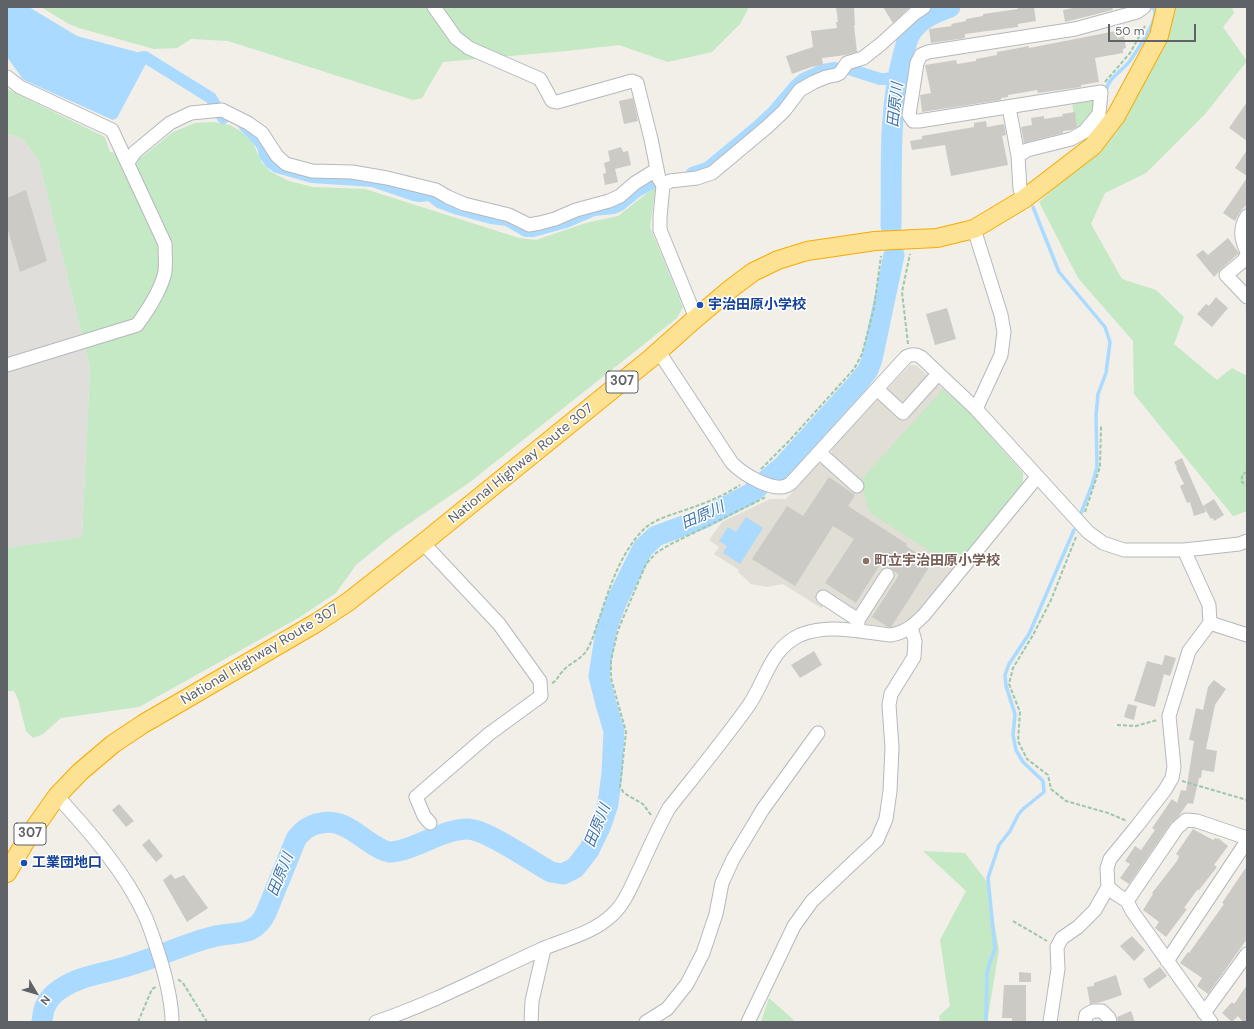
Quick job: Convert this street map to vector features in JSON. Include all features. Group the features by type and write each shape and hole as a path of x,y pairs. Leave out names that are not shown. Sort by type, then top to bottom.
{"highway":[{"name":"National Highway Route 307","path":"7,873 28,836 57,796 80,772 113,744 156,716 316,623 348,602 659,352 696,318 743,279 764,266 807,251 882,240 937,238 974,229 1024,199 1093,146 1116,116 1159,36 1166,7"}],"street":[{"path":"434,7 456,38 469,48 540,79 552,101 557,102 632,81 636,83 651,139 656,170 663,185 660,230 696,318"},
{"path":"663,185 670,181 704,177 712,173 773,122 784,111 800,90 820,79 840,73 847,63 863,58 924,7"},
{"path":"1018,156 1027,150 1071,139 1084,132 1099,114 1101,92 912,121 909,114 917,63 921,55 928,52 1075,29 1137,12 1143,8"},
{"path":"7,77 20,88 112,130 128,162 164,244 166,259 164,273 158,289 144,316 137,325 7,365"},
{"path":"1009,107 1018,156 1020,189 1024,199"},
{"path":"128,162 135,152 170,123 192,113 219,111 248,123 262,133 277,156 286,164 312,171 352,172 387,178 436,190 448,198 464,204 509,215 529,224 540,224 555,220 576,210 609,201 620,196 635,183 656,170"},
{"path":"1247,216 1242,226 1242,240 1247,253 1243,261 1226,275 1247,297"},
{"path":"974,229 1002,316 1004,332 1001,355 976,409"},
{"path":"659,352 727,457 737,468 773,487 782,488 789,486 909,355 917,355 921,357 976,409 1037,477 1096,539 1111,547 1124,550 1184,550 1239,544 1247,541"},
{"path":"878,390 904,413 938,374"},
{"path":"820,453 857,486"},
{"path":"376,1022 577,936 599,925 613,914 625,900 659,826 669,808 750,704 773,659 785,646 800,635 825,629 858,626 890,635 898,634 911,627 924,615 1037,477"},
{"path":"423,543 499,624 540,681 541,696 489,734 416,798 424,816 430,823"},
{"path":"1050,1022 1058,969 1057,947 1062,938 1078,927 1095,910 1108,887 1107,868 1110,859 1165,790 1172,778 1174,768 1169,716 1189,651 1210,623 1209,605 1184,550"},
{"path":"858,626 887,576"},
{"path":"824,597 858,626"},
{"path":"1210,623 1247,635"},
{"path":"748,1022 794,926 812,900 877,840 886,819 890,791 892,748 889,705 891,694 914,657 915,641 911,627"},
{"path":"646,1022 667,1009 687,984 703,953 716,914 722,883 733,859 763,809 818,733"},
{"path":"57,796 84,825 106,853 144,915 154,939 165,977 172,1022"},
{"path":"1127,901 1177,828 1186,820 1197,821 1247,838"},
{"path":"1167,961 1247,841"},
{"path":"1108,887 1127,901 1132,911 1208,1018 1247,954"},
{"path":"531,1022 532,1001 544,949"},
{"path":"1085,1022 1086,1015 1093,1011 1102,1011 1109,1018 1110,1022"}],"path":[{"path":"1101,92 1106,80 1130,53 1150,17 1143,8"},
{"path":"909,355 902,292 913,239"},
{"path":"540,681 549,684 554,682 562,672 587,651 607,593 621,562 634,540 645,528 668,516 730,492 754,478 790,441 854,369 862,354 874,308 882,240"},
{"path":"1101,426 1100,467 1081,524 1051,600 1033,635 1013,668 1009,684 1020,712 1018,741 1027,759 1048,775 1051,789 1066,801 1108,813 1137,826"},
{"path":"1247,472 1243,474 1241,481 1247,486"},
{"path":"659,826 643,804 624,793 620,787 626,732 610,678 611,660 618,630 646,564 656,553 669,545 764,499 769,495 773,487"},
{"path":"1117,725 1136,726 1169,716"},
{"path":"1172,778 1247,800"},
{"path":"1013,921 1057,947"},
{"path":"138,1022 152,989 165,977 179,980 183,983 207,1022"}],"shaded area":[{"path":"7,134 22,138 39,161 90,368 82,537 7,548"},
{"path":"910,365 916,365 971,414 1023,473 1023,482 911,621 891,631 858,625 825,605 821,608 783,584 767,587 751,584 738,572 739,570 714,554 719,547 709,540 722,522 770,499 786,499 818,464 826,463 828,461 832,455 831,449"}],"green space":[{"path":"41,7 749,7 740,24 712,52 668,62 619,45 443,62 422,98 413,100 228,41 191,39 177,48 154,49 79,28 69,24"},
{"path":"1176,7 1232,7 1234,13 1223,27 1247,61 1206,113 1146,173 1105,193 1091,224 1122,279 1156,290 1184,317 1174,344 1217,380 1232,368 1247,376 1247,511 1233,516 1134,394 1133,341 1078,278 1039,202 1116,133"},
{"path":"7,89 105,137 110,152 142,157 173,132 195,123 213,122 230,125 242,132 253,143 262,163 271,172 289,181 313,187 365,189 519,238 536,240 586,223 618,216 655,187 650,227 683,307 677,318 470,482 394,534 356,565 336,593 300,617 139,707 61,718 43,734 33,738 26,731 18,699 14,691 7,691 7,548 82,537 90,368 39,161 22,138 7,134"},
{"path":"1091,100 1097,103 1096,112 1076,132 1072,101"},
{"path":"943,389 971,414 1023,473 1023,482 955,567 870,513 860,481"},
{"path":"923,851 965,853 987,882 999,950 987,1022 940,1022 939,1016 950,1006 940,940 966,891"},
{"path":"769,998 796,1022 761,1022"}],"water":[{"path":"7,7 29,7 77,36 148,55 149,58 117,118 113,120 22,78 7,57"},
{"path":"746,517 763,528 740,564 723,553 727,546 719,541 728,527 736,532"}],"building":[{"path":"836,7 854,7 857,52 822,58 823,65 811,67 792,74 786,56 813,47 811,31 837,28 836,22 838,22"},
{"path":"883,7 910,7 893,23"},
{"path":"1018,7 1034,7 1036,21 1018,24 1018,27 965,34 965,38 931,43 929,29 952,26 951,24 966,21 966,19 983,16 983,14 1018,9"},
{"path":"1078,7 1112,7 1113,10 1065,22 1063,10"},
{"path":"1116,31 1117,38 1124,36 1126,48 1123,49 1123,53 1095,58 1099,82 1081,85 1081,87 1038,93 1037,90 1008,95 1008,97 1001,98 1001,100 922,112 920,95 931,93 925,65 956,60 957,64 976,61 976,59 997,55 997,52 1029,46 1029,48"},
{"path":"633,98 638,121 624,124 619,101"},
{"path":"1247,102 1247,141 1229,128"},
{"path":"1075,112 1077,127 1071,130 1063,131 1063,133 1024,143 1021,127 1032,125 1031,118 1044,116 1044,119 1063,116 1062,114"},
{"path":"986,121 987,127 1004,124 1006,135 1002,136 1008,165 951,176 945,145 912,150 910,141 922,139 922,136 974,127 974,123"},
{"path":"621,147 623,152 628,151 631,165 615,169 618,182 605,185 603,174 606,173 604,163 610,161 608,151"},
{"path":"1247,150 1247,176 1235,168"},
{"path":"1247,178 1247,204 1235,221 1223,213"},
{"path":"26,190 47,261 20,272 7,227 7,198"},
{"path":"1228,238 1239,253 1214,277 1196,255 1203,250 1208,255"},
{"path":"1216,297 1228,308 1212,327 1197,314 1206,304 1209,306"},
{"path":"947,308 956,339 935,345 926,314"},
{"path":"1182,458 1203,506 1214,499 1224,515 1214,521 1213,518 1211,519 1204,507 1206,512 1194,516 1190,502 1187,503 1180,486 1184,484 1174,462"},
{"path":"829,477 855,495 848,506 907,544 906,546 932,563 891,627 888,627 872,617 899,575 892,569 881,563 856,603 825,583 854,539 833,526 795,586 752,559 787,506 803,516"},
{"path":"814,651 822,665 800,678 791,665"},
{"path":"1165,655 1176,658 1170,676 1164,674 1155,707 1134,701 1147,661 1162,665"},
{"path":"1214,680 1226,689 1215,705 1206,749 1217,751 1214,772 1202,770 1193,804 1188,803 1178,817 1171,823 1129,884 1120,878 1130,864 1125,861 1135,846 1141,850 1155,830 1152,828 1172,799 1177,803 1181,790 1186,791 1194,741 1189,740 1196,708 1203,710 1208,687"},
{"path":"1128,704 1137,706 1134,720 1124,717"},
{"path":"119,804 134,821 126,827 112,810"},
{"path":"1193,829 1213,840 1218,838 1228,846 1214,865 1217,867 1199,890 1197,890 1184,908 1187,909 1166,937 1155,928 1159,922 1143,910 1153,894 1152,893 1177,861 1179,856 1176,854"},
{"path":"149,839 163,856 156,862 142,845"},
{"path":"1247,866 1247,939 1208,994 1197,986 1202,978 1180,963 1188,952 1189,953 1224,904 1222,903"},
{"path":"171,874 175,879 184,875 208,908 187,922 163,880"},
{"path":"1132,936 1145,950 1134,961 1120,946"},
{"path":"1160,967 1167,976 1149,989 1143,979"},
{"path":"1019,972 1031,973 1031,982 1019,982"},
{"path":"1116,975 1122,995 1090,1004 1087,987 1094,986 1094,983"},
{"path":"1004,985 1026,985 1026,1022 1012,1022 1012,1018 1002,1018"},
{"path":"1247,985 1247,1022 1243,1022 1238,1016 1232,1022 1222,1013 1232,1002 1234,1004"},
{"path":"1131,1011 1135,1022 1118,1022 1117,1017"}],"waterway":[{"name":"田原川","path":"891,226 893,119 898,77 905,46 910,34 920,22 934,13 950,7"},
{"path":"1106,91 1109,82 1126,66 1149,31 1155,11 1152,7"},
{"path":"134,59 145,57 211,98 223,118"},
{"path":"692,173 707,168 759,125 803,79 823,70 835,68"},
{"path":"849,69 880,79 898,77"},
{"path":"244,125 263,146 265,155 270,162 277,167 312,177 373,181 414,195 430,195 439,202 458,209 491,218 507,220 526,231 533,231 566,222 594,210 614,208 636,192 652,183"},
{"path":"1033,207 1059,272 1105,327 1110,342 1106,373 1098,394 1096,416 1097,467 1081,513"},
{"name":"田原川","path":"42,1022 44,1010 49,1000 55,993 73,982 144,961 202,940 220,935 243,932 256,926 266,913 296,839 307,828 313,825 329,822 342,825 354,831 378,848 389,852 406,849 452,831 467,829 476,830 497,840 551,872 563,874 575,868 589,850 601,825 608,804 612,773 614,731 599,676 606,630 617,600 643,548 656,536 702,519 750,494 783,466 857,384 868,370 872,359 894,255"},
{"path":"986,1022 987,973 995,949 988,878 999,845 1010,831 1018,815 1044,792 1043,781 1023,762 1016,750 1013,735 1015,714 1006,686 1005,675 1009,664 1029,634 1074,530"}],"place":[{"name":"宇治田原小学校","path":"700,305"},
{"name":"町立宇治田原小学校","path":"866,561"},
{"name":"工業団地口","path":"24,863"}]}
